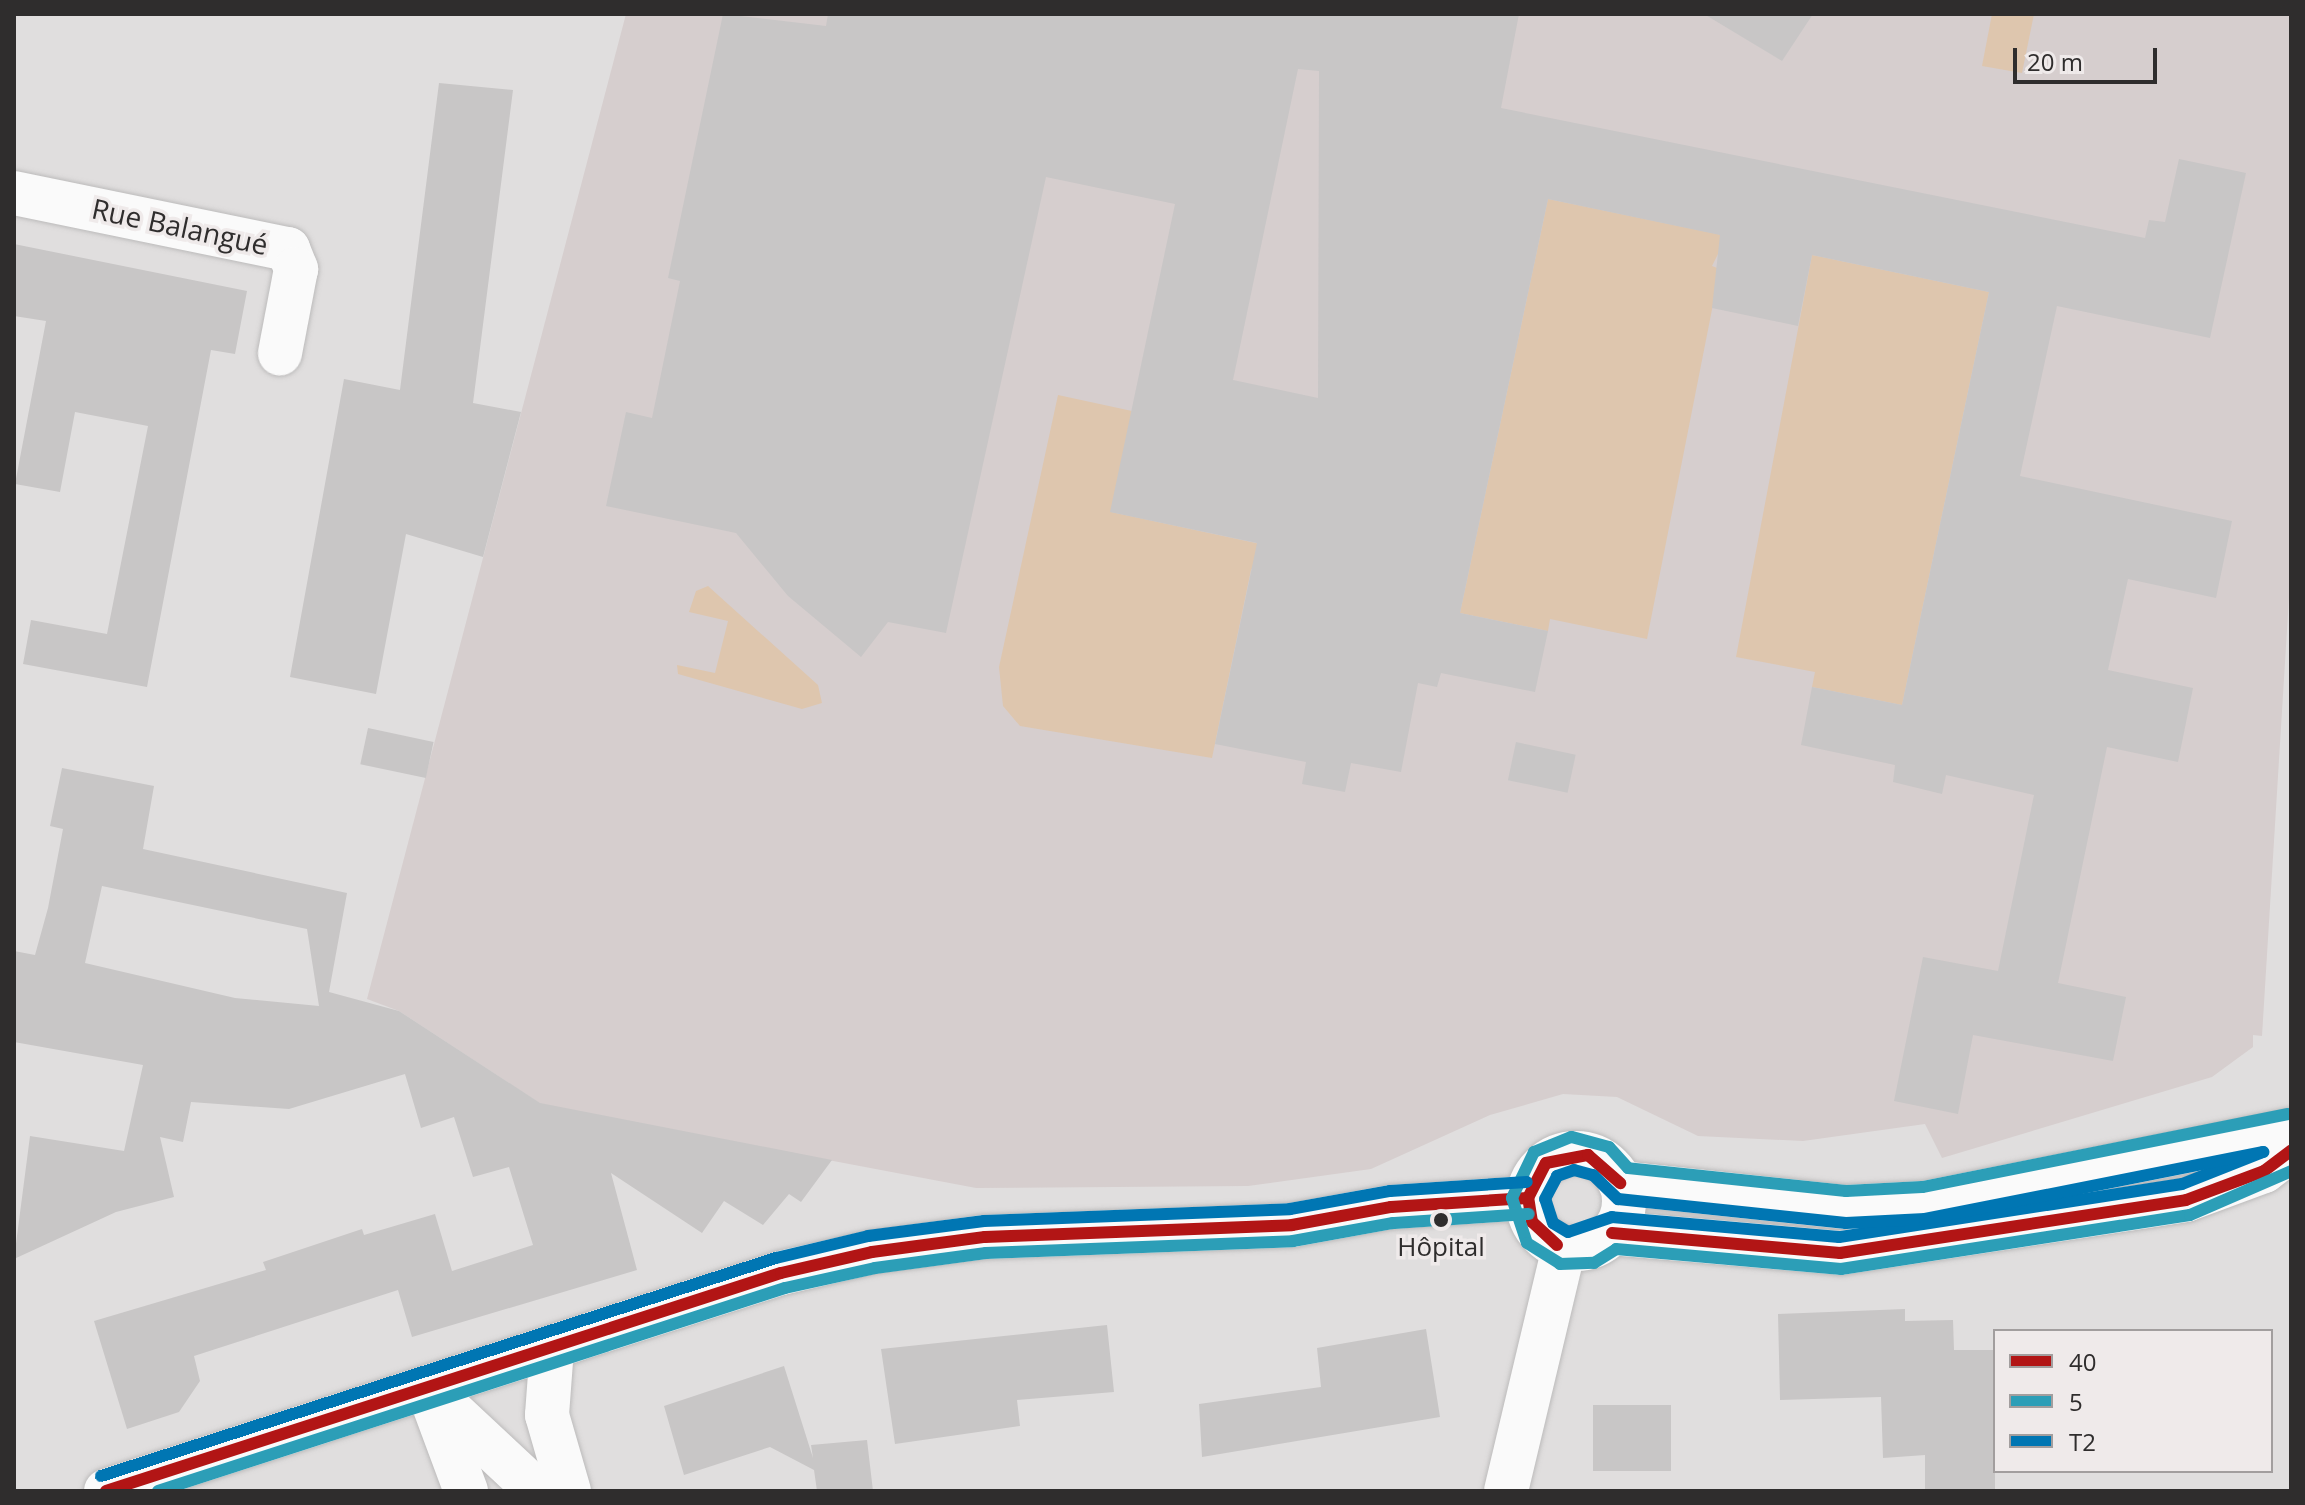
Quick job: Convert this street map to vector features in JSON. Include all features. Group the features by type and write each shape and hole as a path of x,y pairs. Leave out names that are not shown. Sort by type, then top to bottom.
{"main road":[{"name":"Rue Balangué","path":"14,193 288,249 296,269 280,353"},
{"path":"1620,1183 1846,1207 1924,1203 2291,1130"},
{"path":"1612,1233 1840,1253 2186,1200 2264,1171 2291,1151"},
{"path":"1573,1153 1602,1161 1620,1183 1623,1209 1612,1233 1590,1247 1564,1248 1540,1234 1528,1198 1546,1163 1573,1153"},
{"path":"106,1491 781,1273 927,1242 1292,1225 1391,1207 1528,1198"},
{"path":"1506,1491 1564,1248"},
{"path":"552,1348 547,1415 569,1491"},
{"path":"427,1388 466,1491"},
{"path":"427,1388 537,1491"}],"shaded area":[{"path":"626,14 2291,14 2291,565 2262,1036 2253,1035 2253,1047 2212,1077 1942,1158 1925,1124 1803,1141 1698,1136 1617,1097 1563,1094 1490,1115 1371,1169 1248,1186 976,1188 544,1106 399,1011 367,999"},
{"path":"1992,14 2034,14 2022,73 1982,66"},
{"path":"1548,199 1727,236 1712,266 1720,269 1647,639 1550,619 1548,631 1460,613"},
{"path":"1812,255 1989,292 1902,705 1812,687 1815,672 1736,657"},
{"path":"1058,395 1132,411 1111,512 1265,545 1251,570 1212,758 1020,726 1003,706 999,667"},
{"path":"708,586 818,685 822,703 802,709 678,674 677,665 715,673 728,621 689,612 696,591"}],"building":[{"path":"723,14 826,26 828,14 1519,14 1501,108 2145,238 2149,220 2165,222 2179,159 2246,173 2210,338 2057,306 2020,476 2232,521 2216,598 2128,579 2108,670 2193,688 2178,762 2107,747 2058,983 2126,997 2113,1061 1973,1035 1958,1114 1894,1101 1923,957 1998,971 2034,795 1946,775 1942,794 1893,782 1895,765 1801,745 1812,687 1902,705 1989,292 1812,255 1798,326 1712,308 1720,235 1548,199 1460,613 1548,631 1535,692 1441,673 1437,687 1418,683 1401,772 1351,763 1345,792 1302,784 1306,762 1215,744 1257,543 1110,512 1175,204 1046,177 946,633 888,622 861,657 788,596 736,533 606,506 626,412 652,418 680,281 668,278","holes":["1298,69 1319,71 1318,398 1233,380"]},
{"path":"1704,14 1813,14 1782,61"},
{"path":"439,83 513,90 473,403 521,412 483,557 406,534 376,694 290,677 344,379 400,390"},
{"path":"14,244 247,291 235,354 211,350 147,687 23,664 31,620 107,634 148,426 75,412 60,492 15,484 46,321 14,316"},
{"path":"368,728 434,742 426,778 360,764"},
{"path":"1516,742 1576,755 1568,793 1508,780"},
{"path":"62,768 154,786 143,849 347,893 329,992 399,1011 540,1103 832,1160 801,1202 789,1194 763,1225 724,1201 702,1233 611,1173 637,1270 412,1337 398,1290 194,1356 200,1381 179,1412 127,1429 94,1321 266,1270 263,1262 362,1229 364,1235 435,1214 452,1271 533,1245 509,1167 473,1177 454,1117 421,1128 405,1074 289,1109 191,1102 183,1142 160,1137 174,1197 116,1212 14,1259 30,1136 124,1151 143,1065 14,1042 14,951 35,955 48,908 63,829 50,826","holes":["102,886 307,929 319,1006 235,998 85,963"]},
{"path":"1905,1309 1905,1321 1953,1320 1954,1350 1993,1350 1995,1491 1925,1491 1925,1455 1883,1458 1881,1397 1780,1400 1778,1314"},
{"path":"1107,1325 1114,1392 1017,1400 1020,1426 895,1444 881,1349"},
{"path":"1426,1329 1440,1417 1202,1457 1199,1404 1321,1387 1317,1348"},
{"path":"784,1366 813,1458 811,1445 867,1440 873,1491 817,1491 814,1470 770,1447 684,1475 664,1406"},
{"path":"1593,1405 1671,1405 1671,1471 1593,1471"}],"transit line":[{"name":"5","path":"2288,1114 1922,1187 1846,1191 1628,1168 1609,1147 1571,1137 1534,1152 1512,1198 1527,1243 1560,1264 1594,1263 1616,1249 1841,1269 2190,1215 2291,1171"},
{"name":"40","path":"1612,1233 1840,1253 2186,1200 2264,1171 2291,1151"},
{"name":"T2","path":"2263,1152 2182,1184 1839,1237 1612,1217 1568,1232 1553,1223 1545,1199 1557,1176 1574,1170 1593,1175 1618,1199 1846,1223 1925,1219 2263,1152"},
{"name":"40","path":"1557,1245 1532,1222 1528,1198 1546,1163 1588,1155 1620,1183"},
{"name":"T2","path":"101,1476 776,1258 868,1236 984,1221 1290,1209 1390,1191 1527,1182"},
{"name":"40","path":"106,1491 781,1273 872,1252 985,1237 1292,1225 1391,1207 1528,1198"},
{"name":"5","path":"158,1491 785,1288 875,1268 986,1253 1293,1241 1393,1223 1529,1214"}],"place":[{"name":"Hôpital","path":"1441,1220"}]}
